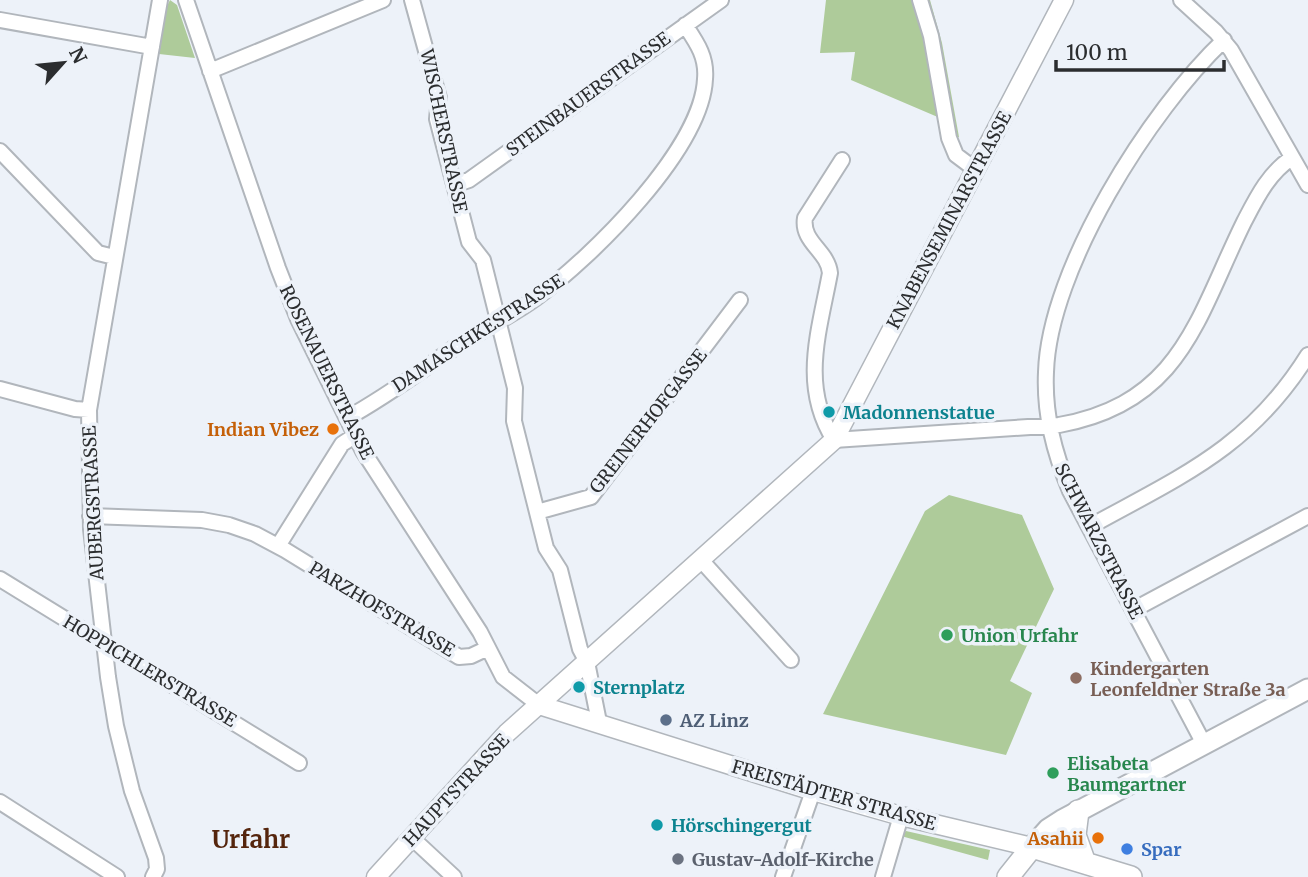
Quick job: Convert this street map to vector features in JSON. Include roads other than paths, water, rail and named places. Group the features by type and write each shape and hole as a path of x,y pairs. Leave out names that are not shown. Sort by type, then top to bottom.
{"main road":[{"path":"1008,877 1048,829 1308,689"},
{"path":"1078,811 1075,835 1085,863"},
{"name":"FREISTÄDTER STRASSE","path":"1032,847 1131,877"}],"street":[{"name":"AUBERGSTRASSE","path":"153,877 157,869 156,858 141,820 124,761 109,685 90,516 89,410 160,0"},
{"name":"ROSENAUERSTRASSE","path":"186,0 278,268 297,316 347,418 384,484 474,621 503,677 539,705"},
{"path":"210,71 383,0"},
{"name":"WISCHERSTRASSE","path":"412,0 439,98 437,119 469,242 483,260 499,321 515,388 513,416 546,548 560,570 580,649 587,662"},
{"name":"STEINBAUERSTRASSE","path":"454,185 469,180 720,0"},
{"path":"920,0 931,36 949,138 956,155 976,170"},
{"name":"KNABENSEMINARSTRASSE","path":"539,705 834,440 1064,0"},
{"path":"1181,0 1224,40 1246,73 1308,185"},
{"path":"0,20 152,47"},
{"name":"DAMASCHKESTRASSE","path":"347,418 537,298 595,250 646,192 685,136 698,111 705,79 703,53 685,25"},
{"name":"SCHWARZSTRASSE","path":"1204,744 1060,467 1049,426 1046,372 1055,320 1076,261 1099,211 1140,143 1194,72 1224,40"},
{"path":"0,151 98,253 114,257"},
{"path":"842,160 805,218 804,226 806,235 829,266 830,274 813,376 822,421 834,440 1068,424 1113,408 1134,396 1165,370 1182,351 1254,202 1276,171 1292,158"},
{"name":"GREINERHOFGASSE","path":"537,512 591,497 740,300"},
{"path":"1089,527 1189,472 1231,444 1279,397 1308,355"},
{"path":"0,389 75,409 89,410"},
{"path":"278,545 342,444 356,435"},
{"name":"PARZHOFSTRASSE","path":"90,516 202,520 238,528 278,545 459,657 471,656 488,648"},
{"path":"1133,610 1308,516"},
{"path":"701,560 792,660"},
{"name":"HOPPICHLERSTRASSE","path":"0,579 299,763"},
{"path":"587,662 599,722"},
{"name":"FREISTÄDTER STRASSE","path":"539,705 813,791 901,816 1032,847"},
{"name":"HAUPTSTRASSE","path":"376,877 507,733 539,705"},
{"path":"783,877 813,791"},
{"path":"0,802 117,877"},
{"path":"883,877 901,816"},
{"path":"412,838 454,877"}],"place":[{"name":"Madonnenstatue","path":"829,412"},
{"name":"Indian Vibez","path":"333,429"},
{"name":"Union Urfahr","path":"947,635"},
{"name":"Kindergarten Leonfeldner Straße 3a","path":"1076,678"},
{"name":"Sternplatz","path":"579,687"},
{"name":"AZ Linz","path":"666,720"},
{"name":"Elisabeta Baumgartner","path":"1053,773"},
{"name":"Hörschingergut","path":"657,825"},
{"name":"Asahii","path":"1098,838"},
{"name":"Spar","path":"1127,849"},
{"name":"Gustav-Adolf-Kirche","path":"678,859"}],"district":[{"name":"Urfahr","path":"251,839"}]}
